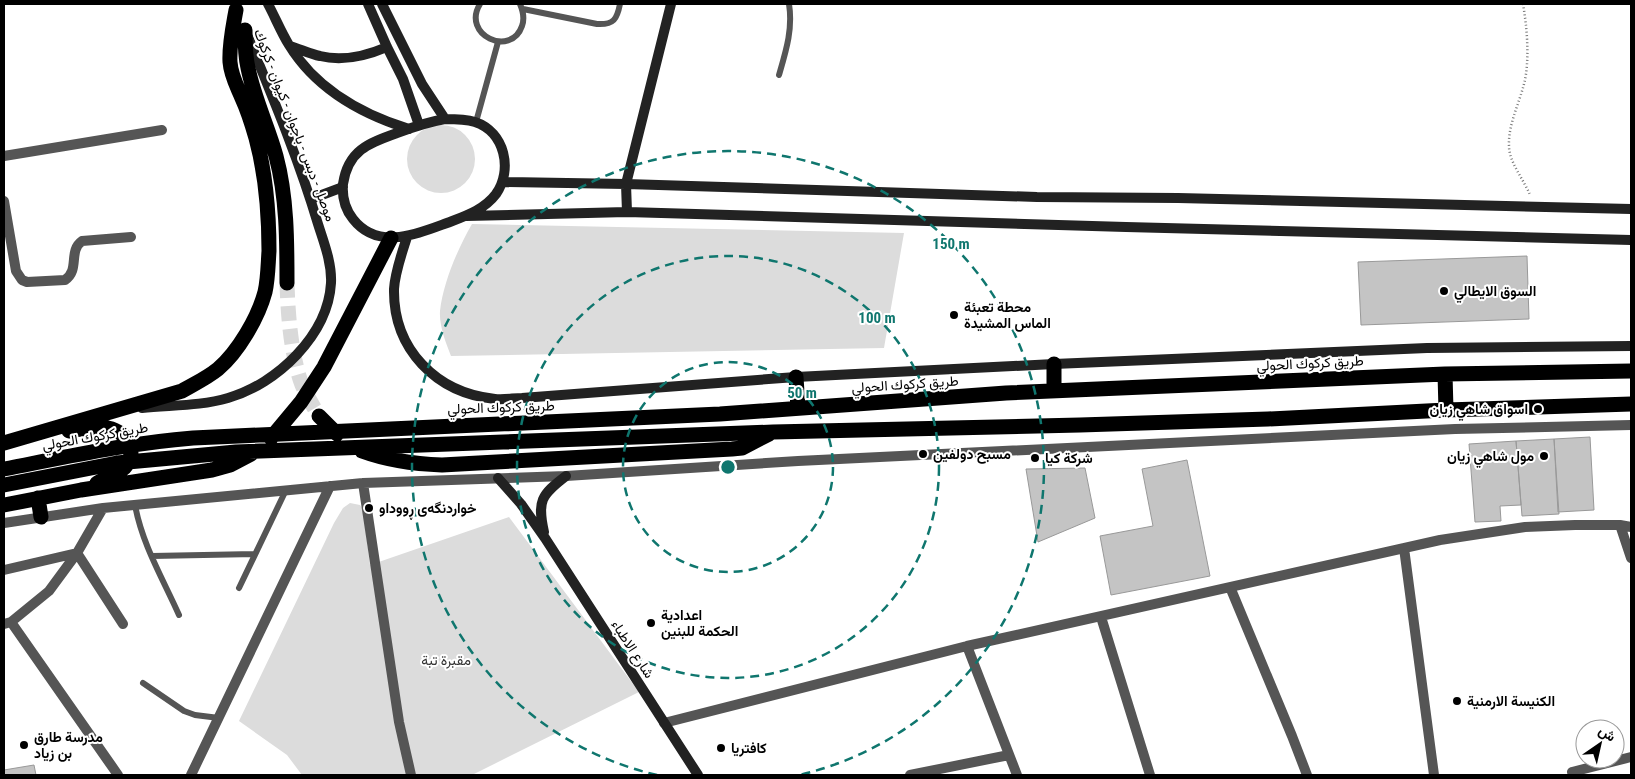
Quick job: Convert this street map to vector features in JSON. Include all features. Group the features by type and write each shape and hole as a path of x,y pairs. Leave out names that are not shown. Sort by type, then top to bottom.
{"highway":[{"path":"4,443 182,391 217,370 231,357 254,317 265,292 268,272 268,194 256,136 243,99 233,78 230,62 234,7"},
{"path":"245,30 245,50 248,68 276,158 282,185 287,283"},
{"path":"4,505 81,490 212,470 230,465 262,446 288,419 317,379 392,238"},
{"path":"1054,364 1054,391"},
{"name":"طريق كركوك الحولي","path":"4,469 86,453 186,438 720,414 1054,391 1445,374 1631,371"},
{"path":"1445,374 1446,410"},
{"path":"796,377 798,408"},
{"path":"4,485 117,463 226,453 773,432 1208,420 1631,404"},
{"path":"318,416 334,432 357,449 391,460 442,465 732,449 742,448 773,432"},
{"path":"24,437 108,428 128,439 131,451 130,458 124,468 110,478 81,490"},
{"path":"38,498 41,517"}],"main road":[{"path":"268,4 290,46 314,75 346,102 385,122 414,127"},
{"path":"368,4 403,79 414,127"},
{"path":"382,4 422,84 445,119"},
{"path":"626,212 626,184 671,4"},
{"name":"موصل - دبس - باجوان - كيوان - كركوك","path":"118,409 209,402 229,398 248,391 282,369 296,355 318,327 325,312 331,282 330,266 311,199 245,30 234,7"},
{"path":"290,46 319,56 343,58 358,56 387,47"},
{"path":"445,119 476,122 492,132 502,148 505,168 502,182 496,194 483,207 466,216 407,237 392,238 374,235 353,220 345,206 343,187 348,166 360,150 369,144 414,127 445,119"},
{"path":"502,182 626,184 1037,198 1178,198 1631,209"},
{"path":"311,199 343,187"},
{"path":"466,216 626,212 1631,240"},
{"path":"407,237 394,287 396,316 406,342 422,365 444,383 469,393 495,399 796,377 1054,364 1428,348 1631,346"},
{"name":"شارع الاطباء","path":"545,538 540,513 541,505 548,491 566,476"},
{"name":"شارع الاطباء","path":"498,478 522,504 545,538 698,775"}],"street":[{"path":"4,156 162,130"},
{"path":"4,201 16,271 18,276 27,282 65,280 70,277 73,272 75,249 77,244 82,241 131,236"},
{"path":"4,523 104,508 363,483 566,476 798,461 1455,428 1631,425"},
{"path":"363,483 399,722 411,775"},
{"path":"192,775 330,486"},
{"path":"104,508 77,553 49,591 7,623 118,775"},
{"path":"1620,525 1631,558"},
{"path":"664,723 967,646 1404,548 1525,527 1631,526"},
{"path":"1404,548 1434,775"},
{"path":"4,570 77,553"},
{"path":"77,553 123,624"},
{"path":"1230,587 1307,775"},
{"path":"1101,617 1150,775"},
{"path":"967,646 1017,775"},
{"path":"910,775 1009,755"},
{"path":"1573,775 1572,772 1631,757"}],"lane":[{"path":"480,4 476,12 477,26 485,37 498,42 511,39 517,35 523,23 521,7 605,25 612,22 616,17 620,4"},
{"path":"779,75 790,34 791,20 788,4"},
{"path":"476,122 498,42"},
{"path":"239,588 286,490"},
{"path":"135,505 141,530 179,615"},
{"path":"152,556 255,554"},
{"path":"143,683 184,711 195,715 219,718"}],"path":[{"path":"1523,4 1528,54 1524,82 1509,131 1508,148 1534,206"}],"green space":[{"path":"448,125 460,131 469,140 475,152 473,172 465,183 448,193 434,193 417,183 409,172 407,152 417,135 428,127"},
{"path":"472,224 904,233 884,348 451,356 443,334 440,311 444,289 452,266"},
{"name":"مقبرة تبة","path":"350,503 360,505 363,509 370,565 509,517 639,692 472,775 302,775 287,755 239,721 334,523 343,508"}],"building":[{"name":"السوق الايطالي","path":"1527,256 1529,319 1361,325 1358,262"},
{"path":"1590,437 1594,510 1558,512 1554,439"},
{"path":"1554,439 1559,514 1522,516 1516,441"},
{"path":"1516,441 1521,505 1500,506 1501,521 1475,522 1469,444"},
{"path":"1187,460 1210,576 1111,595 1100,536 1153,526 1142,469"},
{"path":"1085,468 1095,518 1038,542 1026,469"},
{"path":"34,765 36,775 4,775 4,770"}],"tunnel":[{"path":"287,283 289,322 295,361 302,385 319,416"}],"place":[{"name":"السوق الايطالي","path":"1444,291"},
{"name":"محطة تعبئة الماس المشيدة","path":"954,315"},
{"name":"اسواق شاهي زيان","path":"1538,409"},
{"name":"مسبح دولفين","path":"923,454"},
{"name":"مول شاهي زيان","path":"1544,456"},
{"name":"شركة كيا","path":"1035,458"},
{"name":"خواردنگەی ڕووداو","path":"369,508"},
{"name":"اعدادية الحكمة للبنين","path":"651,623"},
{"name":"الكنيسة الارمنية","path":"1457,701"},
{"name":"مدرسة طارق بن زياد","path":"24,745"},
{"name":"کافتریا","path":"721,748"}]}
